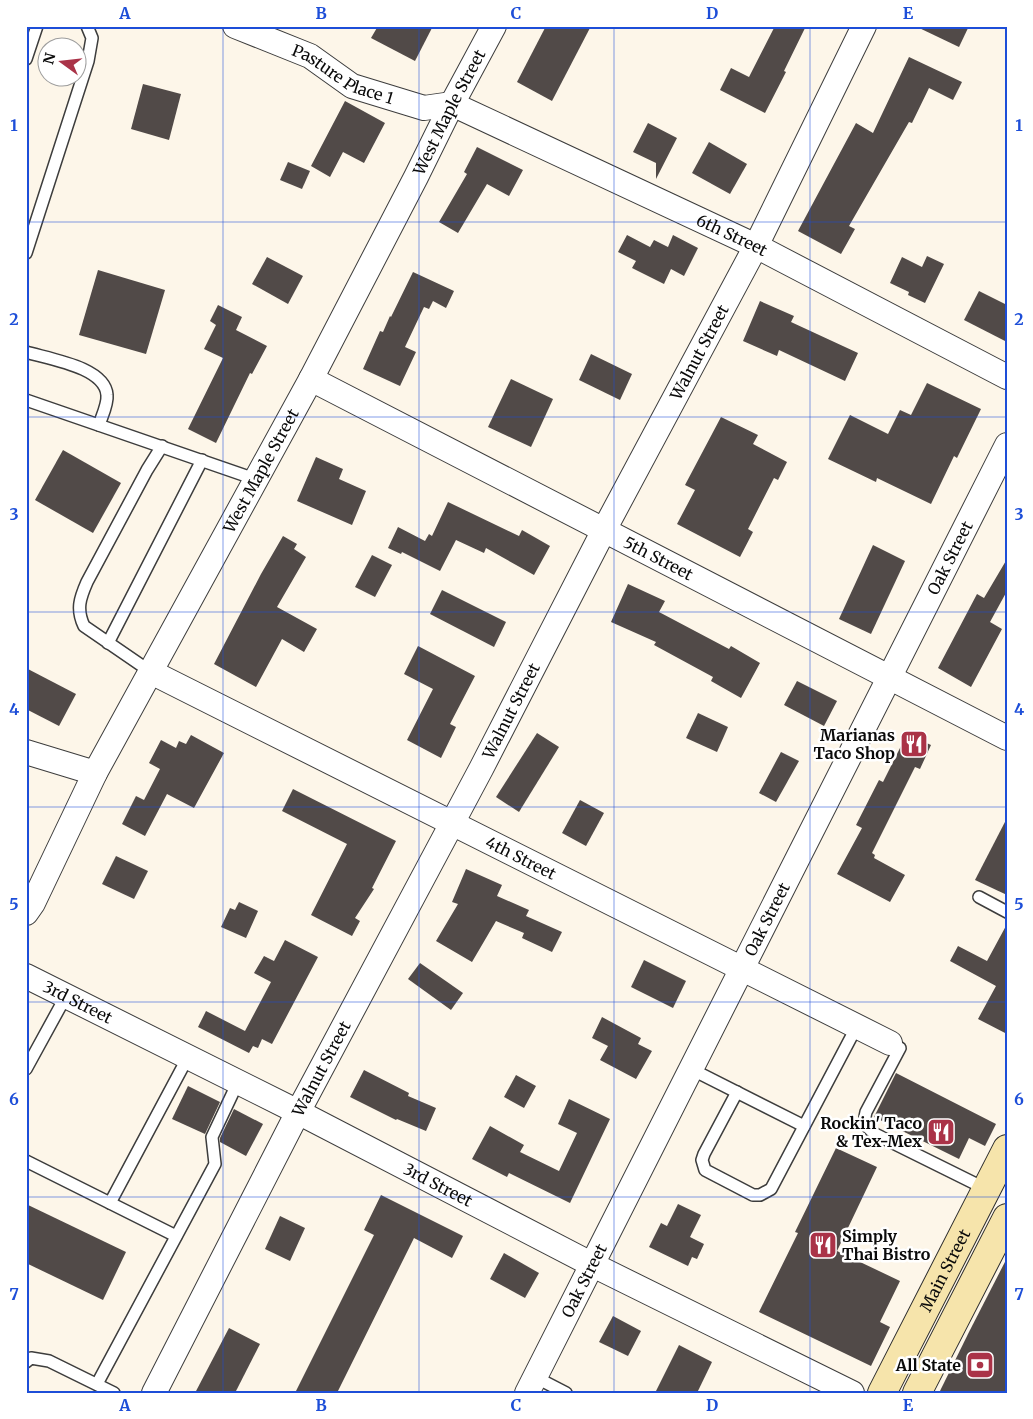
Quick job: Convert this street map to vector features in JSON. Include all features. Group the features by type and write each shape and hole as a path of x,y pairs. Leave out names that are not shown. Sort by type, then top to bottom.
{"main road":[{"name":"Main Street","path":"882,1393 1007,1150"},
{"name":"Main Street","path":"916,1393 1007,1218"}],"street":[{"name":"Pasture Place 1","path":"235,26 310,56 352,86 424,108 452,104"},
{"name":"West Maple Street","path":"26,913 33,903 95,774 311,379 494,26"},
{"name":"Walnut Street","path":"154,1393 298,1112 604,530 756,246 864,26"},
{"name":"6th Street","path":"452,104 756,246 1007,377"},
{"name":"5th Street","path":"311,379 1007,738"},
{"name":"Oak Street","path":"531,1385 1007,445"},
{"name":"4th Street","path":"151,672 895,1046"},
{"path":"26,752 95,774"},
{"name":"3rd Street","path":"26,976 298,1112 591,1264 852,1393"}],"lane":[{"path":"26,59 37,26"},
{"path":"26,253 88,61 92,38 87,26"},
{"path":"26,352 81,368 96,376 105,385 108,397 99,425"},
{"path":"26,400 255,479"},
{"path":"151,672 84,626 79,607 80,599 138,487 162,446"},
{"path":"108,643 202,460"},
{"path":"979,897 1007,912"},
{"path":"26,1069 66,996"},
{"path":"737,1092 702,1160 705,1170 753,1195 760,1195 770,1189 857,1026"},
{"path":"895,1046 866,1112 864,1120 867,1128 875,1134 986,1189"},
{"path":"110,1203 188,1057"},
{"path":"691,1069 804,1126"},
{"path":"96,1384 215,1164 212,1137 238,1082"},
{"path":"26,1161 176,1236"},
{"path":"26,1362 31,1358 49,1361 114,1393"},
{"path":"531,1385 566,1393"}],"building":[{"path":"378,26 433,26 415,61 371,38"},
{"path":"546,26 591,26 552,101 517,82"},
{"path":"775,26 806,26 784,71 786,72 765,113 720,90 731,68 749,77"},
{"path":"915,26 969,26 959,47"},
{"path":"909,57 962,82 953,100 929,88 912,123 909,122 849,226 855,229 841,254 798,231 856,123 873,133"},
{"path":"143,84 181,94 169,140 131,129"},
{"path":"345,101 385,123 364,163 343,152 330,177 311,166"},
{"path":"648,123 677,138 656,179 656,163 633,152"},
{"path":"709,142 747,164 730,194 692,173"},
{"path":"477,147 523,170 509,196 487,184 458,233 439,222 467,174 464,172"},
{"path":"288,162 310,171 302,189 280,180"},
{"path":"627,235 650,247 654,240 668,247 673,235 698,248 684,276 671,269 664,284 632,268 636,261 618,252"},
{"path":"927,256 944,264 925,303 908,295 909,292 890,283 902,257 922,267"},
{"path":"267,257 303,276 288,304 252,284"},
{"path":"98,270 165,290 146,354 79,335"},
{"path":"413,272 454,291 446,308 433,301 429,309 424,307 405,347 416,352 400,386 363,369 380,331 383,332"},
{"path":"979,291 1007,305 1007,342 964,320"},
{"path":"760,301 794,316 791,322 858,353 845,381 779,350 777,356 743,341"},
{"path":"218,305 242,317 236,330 267,346 252,374 250,373 216,443 188,429 223,358 204,349 216,325 210,321"},
{"path":"591,354 632,374 620,400 579,380"},
{"path":"511,379 553,399 531,447 488,427"},
{"path":"927,383 981,409 957,458 954,456 931,504 877,478 876,482 828,459 850,415 888,434 900,410 911,415"},
{"path":"721,417 758,435 753,444 787,462 778,480 774,478 748,529 753,532 740,557 677,524 695,490 685,485"},
{"path":"63,450 121,483 93,533 35,500"},
{"path":"316,457 343,469 339,479 366,491 352,525 297,501"},
{"path":"448,502 519,536 522,530 550,546 534,575 486,548 484,553 456,540 440,571 402,552 401,554 388,548 398,527 425,541 429,534 432,536"},
{"path":"283,536 297,544 294,549 306,557 277,607 317,629 304,652 282,639 256,687 214,664"},
{"path":"873,545 905,561 871,634 839,619"},
{"path":"372,555 392,565 375,597 355,587"},
{"path":"1007,559 1007,591 990,622 1002,629 971,687 938,668 977,594 984,598"},
{"path":"628,584 665,601 659,612 729,649 731,646 760,663 741,698 711,681 713,677 654,645 656,642 611,622"},
{"path":"442,590 506,622 494,647 430,614"},
{"path":"418,646 475,676 450,724 456,727 441,758 407,740 433,689 404,674"},
{"path":"26,668 76,694 59,726 26,709"},
{"path":"797,681 837,701 824,726 784,705"},
{"path":"698,713 728,727 717,752 686,738"},
{"path":"537,733 559,747 519,812 496,797"},
{"path":"907,734 931,745 920,769 915,767 872,853 875,855 874,858 905,875 890,902 837,874 862,828 856,825 879,780 883,782"},
{"path":"191,735 224,753 194,808 167,794 145,836 122,824 136,796 144,800 160,769 149,763 161,740 176,748 179,741 186,744"},
{"path":"781,752 799,761 776,802 759,793"},
{"path":"293,789 396,841 372,888 374,889 355,918 360,921 352,936 311,915 347,844 282,811"},
{"path":"580,800 604,813 586,846 562,833"},
{"path":"1007,818 1007,895 975,880"},
{"path":"116,856 148,871 134,899 102,884"},
{"path":"466,869 502,885 497,896 529,910 526,916 562,932 552,952 522,938 524,933 496,921 472,962 436,941 458,904 452,902"},
{"path":"239,902 258,911 246,938 221,927 230,908 235,910"},
{"path":"1007,924 1007,1034 978,1019 996,986 950,961 958,946 987,961"},
{"path":"285,940 318,957 272,1044 262,1039 258,1048 253,1046 249,1053 198,1027 206,1011 245,1031 271,982 254,973 264,956 274,961"},
{"path":"644,960 686,981 673,1008 631,987"},
{"path":"420,963 463,993 451,1010 408,979"},
{"path":"602,1017 641,1038 638,1044 652,1051 636,1079 600,1060 608,1046 592,1038"},
{"path":"364,1070 409,1093 408,1096 436,1108 426,1131 396,1120 350,1097"},
{"path":"896,1073 996,1124 985,1146 969,1138 959,1159 874,1117"},
{"path":"516,1075 536,1086 524,1108 504,1097"},
{"path":"188,1086 220,1102 205,1134 172,1119"},
{"path":"569,1099 610,1119 570,1203 509,1173 507,1177 472,1159 490,1126 524,1145 520,1152 559,1171 577,1133 558,1124"},
{"path":"234,1109 263,1124 246,1156 220,1142 220,1138"},
{"path":"836,1148 877,1167 837,1251 900,1281 880,1322 890,1327 871,1366 759,1312 798,1233 795,1232"},
{"path":"381,1195 463,1236 452,1258 414,1238 337,1393 295,1393 374,1235 364,1230"},
{"path":"26,1204 126,1252 103,1300 26,1263"},
{"path":"678,1204 701,1215 690,1237 704,1244 697,1259 692,1257 688,1266 649,1247 661,1223 667,1226"},
{"path":"280,1216 305,1228 290,1261 265,1249"},
{"path":"504,1253 539,1273 525,1298 490,1279"},
{"path":"1007,1258 1007,1393 939,1393 969,1332"},
{"path":"613,1316 641,1331 628,1356 599,1342"},
{"path":"229,1328 260,1344 235,1393 195,1393"},
{"path":"679,1345 712,1362 697,1393 655,1393"}],"place":[{"name":"Marianas Taco Shop","path":"914,744"},
{"name":"Rockin' Taco & Tex-Mex","path":"941,1132"},
{"name":"Simply Thai Bistro","path":"823,1245"},
{"name":"All State","path":"980,1365"}]}
